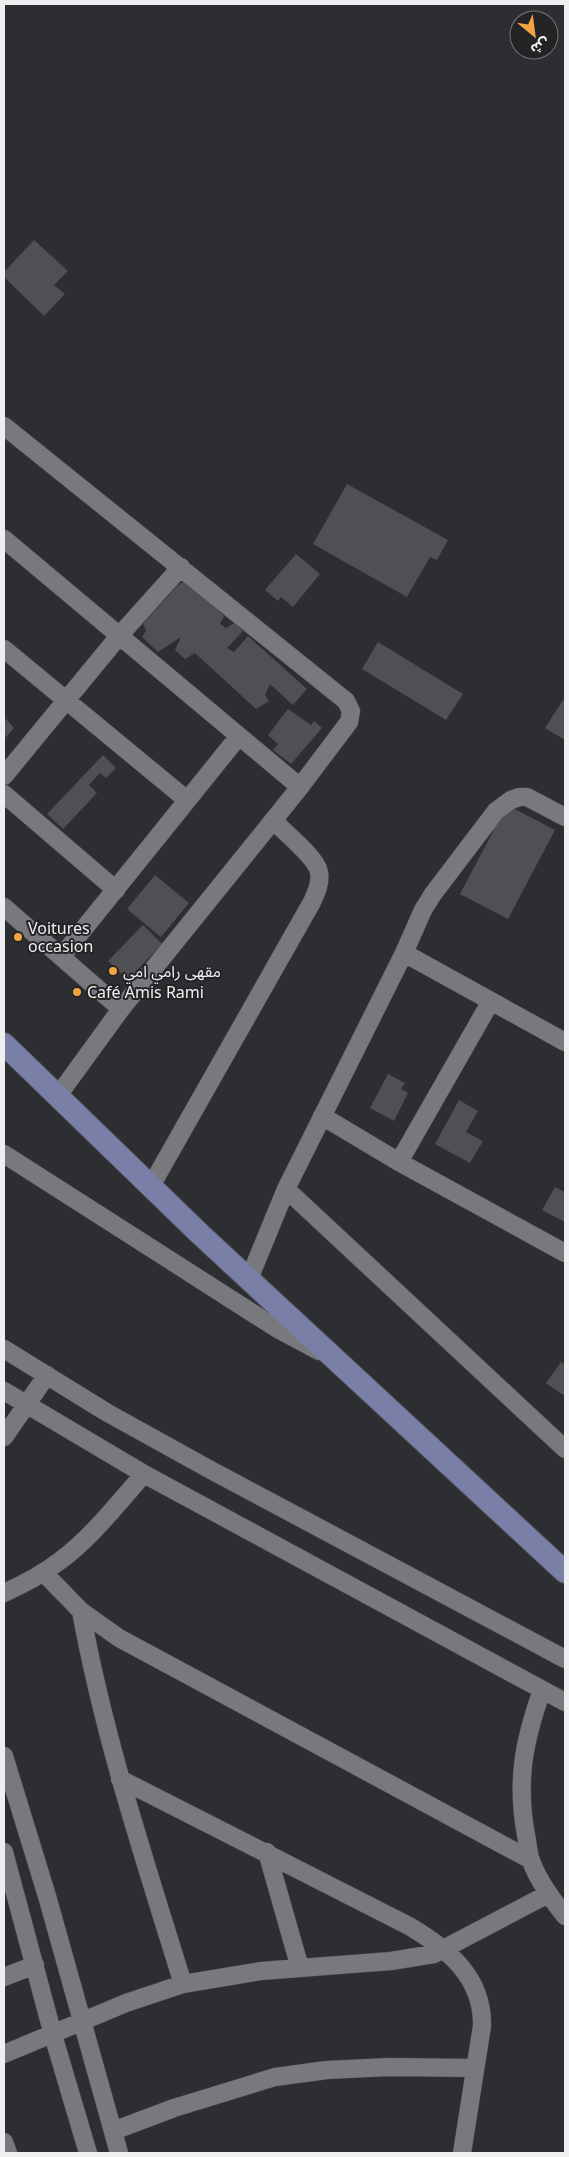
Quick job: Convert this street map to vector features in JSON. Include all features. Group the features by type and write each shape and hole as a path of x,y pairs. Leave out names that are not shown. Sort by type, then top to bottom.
{"main road":[{"path":"4,1044 57,1097 249,1279 565,1572"}],"street":[{"path":"4,426 346,700 351,711 349,722 300,787 121,1008 57,1097"},
{"path":"4,539 300,787"},
{"path":"4,776 119,636 180,566"},
{"path":"4,649 187,800"},
{"path":"61,957 239,736"},
{"path":"4,794 116,890"},
{"path":"249,1279 286,1189 404,953 423,910 433,894 501,806 519,797 527,797 565,817"},
{"path":"151,1186 312,902 319,886 319,873 315,863 273,820"},
{"path":"4,907 121,1008"},
{"path":"404,953 565,1042"},
{"path":"399,1162 491,1001"},
{"path":"322,1116 399,1162 565,1253"},
{"path":"4,1154 276,1328 339,1362"},
{"path":"286,1189 565,1449"},
{"path":"4,1349 106,1412 207,1468 565,1659"},
{"path":"4,1437 47,1375"},
{"path":"4,1391 144,1474 565,1702"},
{"path":"4,1593 44,1572 62,1560 144,1474"},
{"path":"44,1572 81,1611 119,1638 531,1860"},
{"path":"81,1611 97,1689 120,1779 183,1984"},
{"path":"542,1690 529,1727 523,1766 524,1824 531,1860 548,1894 565,1916"},
{"path":"4,1756 47,1896 119,2153"},
{"path":"120,1779 267,1852 409,1926 445,1950 468,1978 480,2000 482,2026 462,2153"},
{"path":"4,1852 10,1900 36,1965 53,2034 88,2153"},
{"path":"267,1852 300,1968"},
{"path":"4,2054 82,2021 183,1984 261,1971 414,1959 445,1950 548,1894"},
{"path":"4,1977 36,1965"},
{"path":"113,2131 174,2108 275,2077 311,2072 389,2067 475,2068"},
{"path":"4,2142 8,2153"}],"building":[{"path":"34,240 68,271 54,285 65,294 44,316 4,277 4,272"},
{"path":"347,484 448,540 437,560 430,557 407,597 313,544"},
{"path":"296,554 320,574 293,607 281,597 278,601 265,590"},
{"path":"185,581 224,616 220,624 226,628 234,623 243,631 227,648 234,652 248,636 307,689 293,705 270,684 265,695 269,701 256,709 195,653 185,659 175,650 181,637 158,652 142,637 146,630 143,624 178,585"},
{"path":"378,642 463,694 446,720 362,669"},
{"path":"565,697 565,740 545,728"},
{"path":"288,709 311,725 314,721 322,728 291,764 273,750 278,744 268,735"},
{"path":"4,717 14,728 4,739"},
{"path":"103,755 116,768 106,778 100,773 89,785 97,793 63,829 47,814"},
{"path":"507,805 555,830 508,919 460,894"},
{"path":"155,875 189,903 161,937 127,909"},
{"path":"143,925 162,944 128,980 108,961"},
{"path":"388,1074 405,1083 401,1089 408,1093 394,1121 370,1108"},
{"path":"459,1100 478,1111 466,1132 483,1141 470,1163 435,1144"},
{"path":"555,1187 565,1192 565,1222 542,1210"},
{"path":"561,1362 565,1365 565,1393 563,1395 546,1383"}],"place":[{"name":"Voitures occasion","path":"18,937"},
{"name":"مقهى رامي امي","path":"113,971"},
{"name":"Café Amis Rami","path":"77,992"}]}
